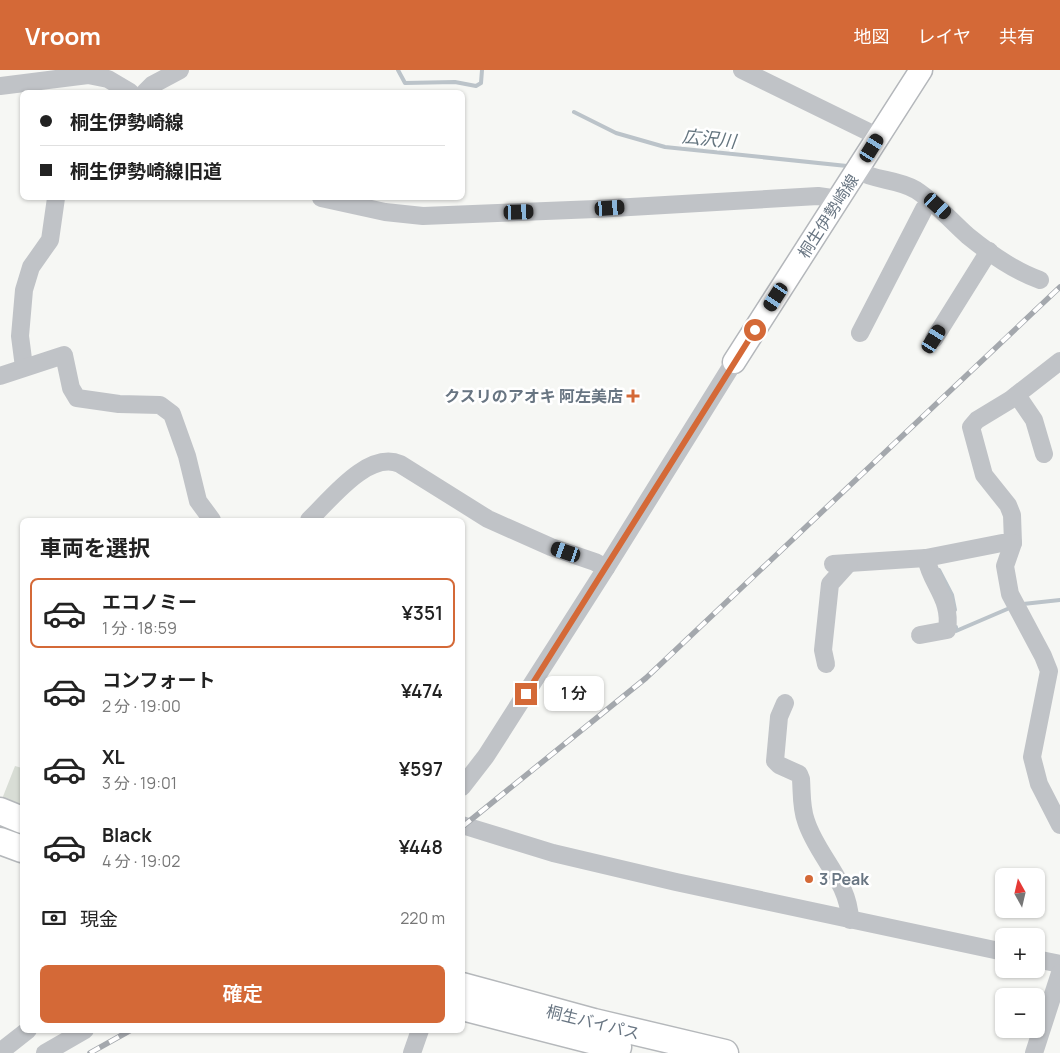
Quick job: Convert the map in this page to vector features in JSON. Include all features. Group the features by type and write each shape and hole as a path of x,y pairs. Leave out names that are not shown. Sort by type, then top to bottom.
{"highway":[{"path":"0,811 20,819"},
{"path":"0,822 20,830"},
{"path":"0,841 20,848"},
{"path":"0,851 20,856"},
{"name":"桐生バイパス","path":"465,987 594,1022 725,1053"},
{"name":"桐生バイパス","path":"465,1008 646,1053"}],"main road":[{"name":"桐生伊勢崎線","path":"734,362 921,70"}],"street":[{"path":"147,90 152,85 180,70"},
{"path":"742,70 879,137"},
{"path":"0,86 28,76 88,75 108,80 126,90"},
{"path":"858,171 866,176 908,186 931,201 967,235 989,251 1018,270 1040,280"},
{"path":"330,200 384,212 423,216 596,209 818,196 839,199"},
{"path":"24,367 20,336 24,290 31,267 50,240 56,200"},
{"path":"860,333 924,209 931,201"},
{"path":"934,339 989,251"},
{"path":"0,376 64,355 71,388 77,398 119,404 160,405 166,408 172,414 187,456 198,501 211,518"},
{"path":"1060,361 1017,395 977,420 971,427 984,475 1010,510 1014,528 1013,543 1006,566 1010,594 1044,656 1049,671 1032,757 1039,784 1060,825"},
{"path":"465,783 486,756 734,362"},
{"path":"1017,395 1034,420 1044,454"},
{"path":"311,518 362,471 372,464 387,460 400,464 488,519 606,568"},
{"path":"826,664 823,650 830,584 841,563 926,558 1002,543 1013,543"},
{"path":"920,635 947,630 948,622 947,603 928,570 926,558"},
{"path":"785,703 779,717 775,761 779,765 799,774 802,779 806,821 816,845 835,872 850,920"},
{"path":"465,826 553,853 850,920 995,950"},
{"path":"1045,961 1060,964"},
{"path":"1034,1053 1060,973"},
{"path":"0,1052 24,1033"},
{"path":"45,1053 80,1033"},
{"path":"412,1053 419,1033"}],"shaded area":[{"path":"15,766 20,767 20,806 2,799"}],"waterway":[{"path":"398,70 405,83 455,82 476,86 481,83 482,70"},
{"name":"広沢川","path":"574,112 616,133 665,147 847,166"},
{"path":"939,570 952,595 955,610"},
{"path":"1023,604 1060,600"},
{"path":"956,627 956,631 1012,607"}],"railway":[{"path":"465,825 646,678 1060,287"},
{"path":"90,1053 126,1033"}],"place":[{"name":"クスリのアオキ 阿左美店","path":"633,396"},
{"name":"3 Peak","path":"809,879"}],"route":[{"path":"526,694 755,330"}]}
